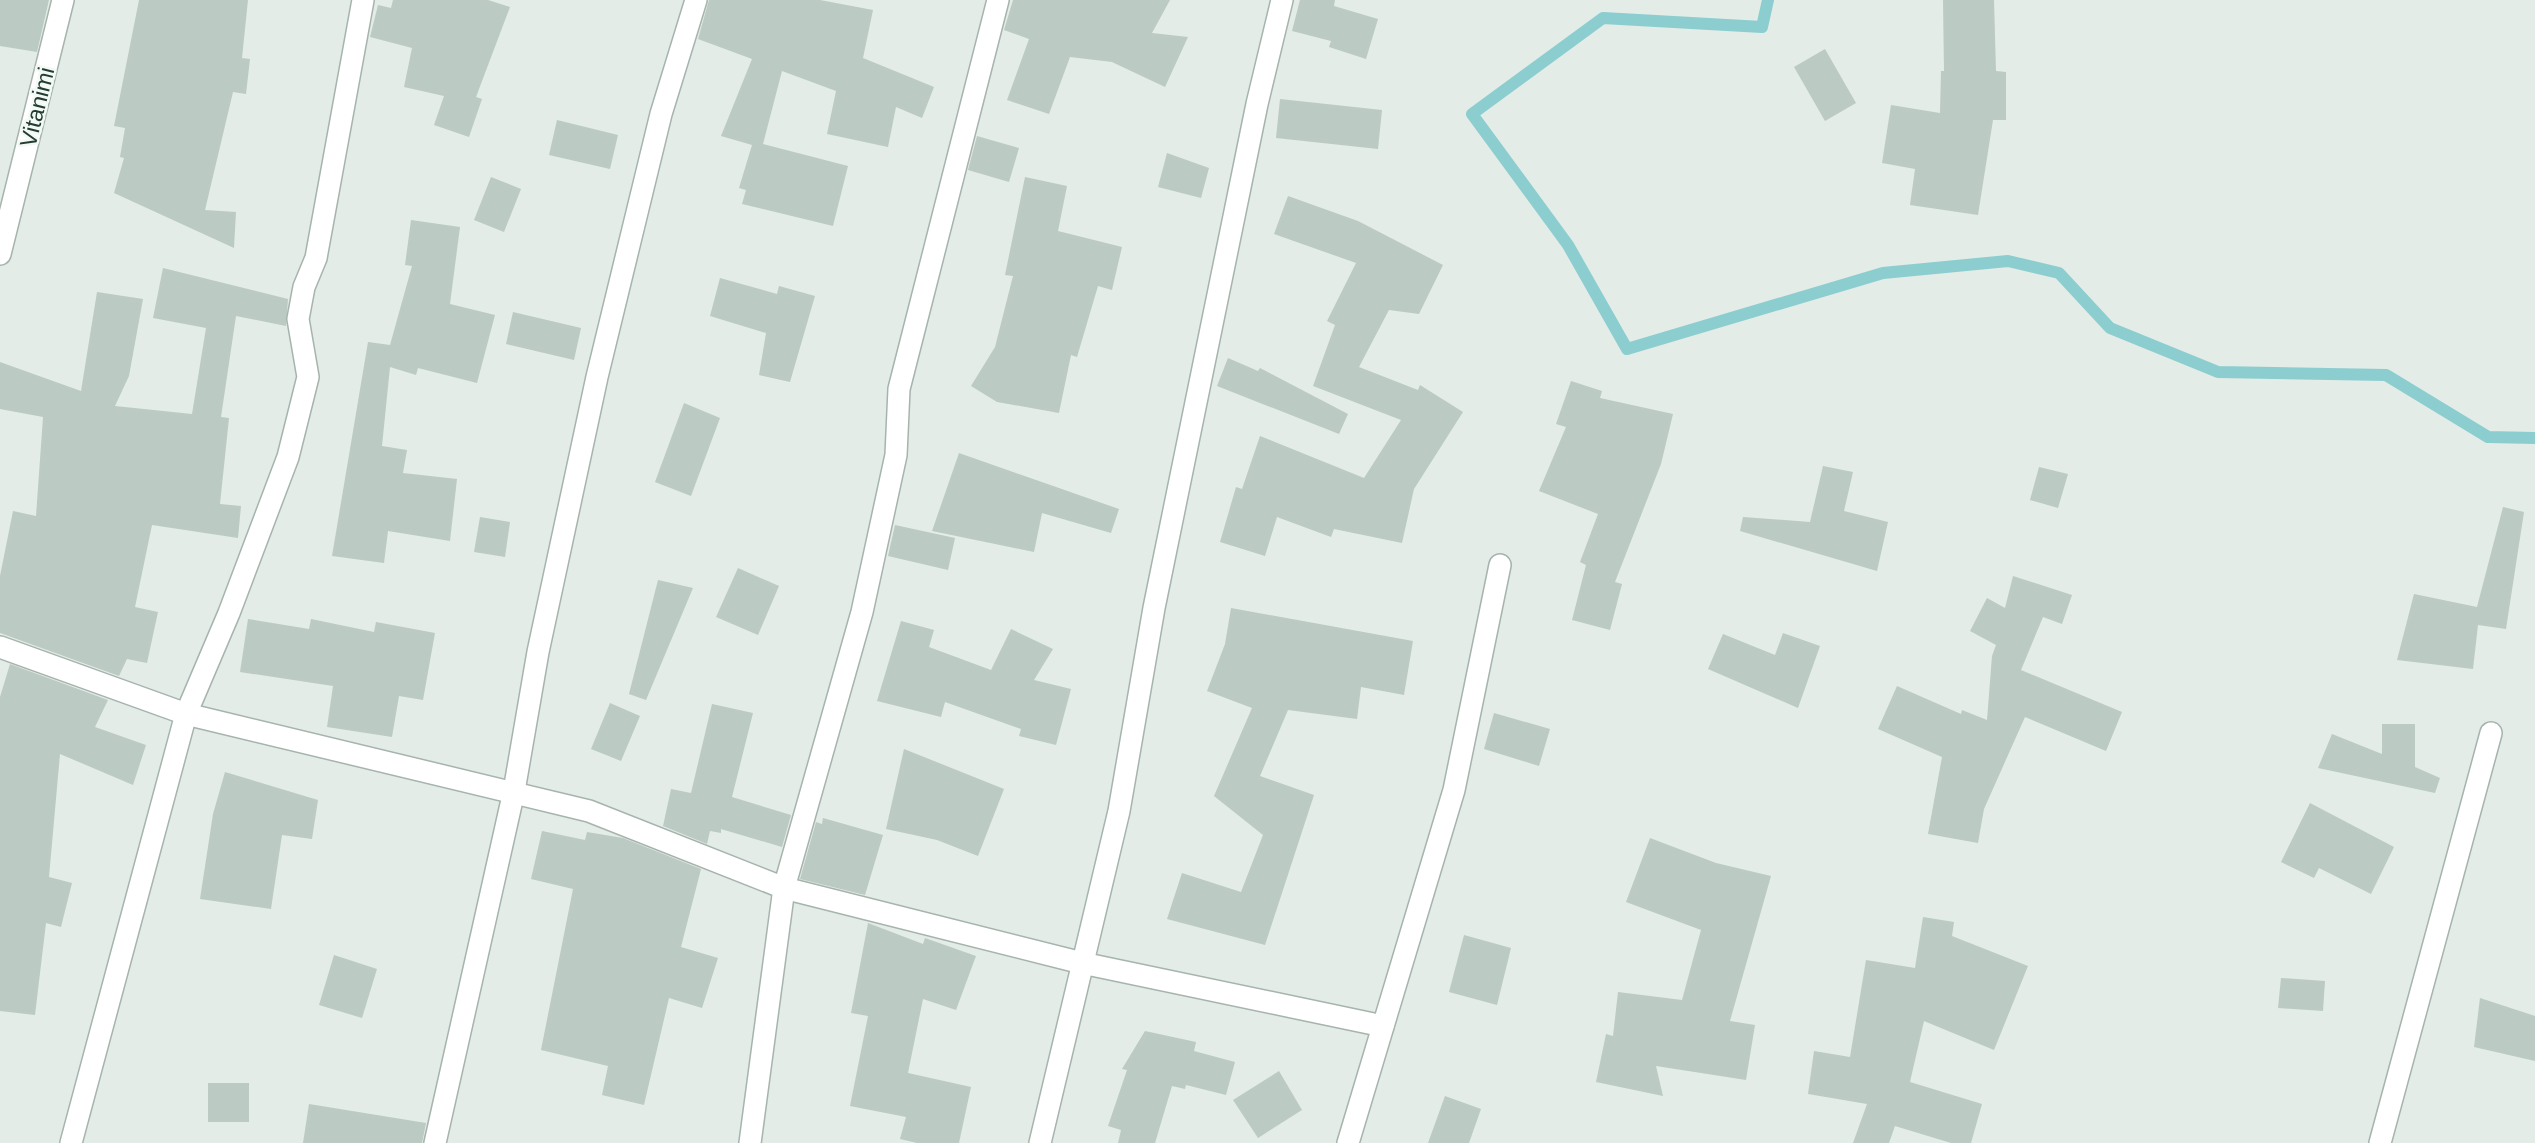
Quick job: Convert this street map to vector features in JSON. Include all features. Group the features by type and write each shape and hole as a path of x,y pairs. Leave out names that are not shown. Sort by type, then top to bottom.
{"street":[{"name":"Vitanimi","path":"0,254 63,0"},
{"path":"71,1143 186,715 229,613 288,457 302,404 308,377 298,319 304,287 316,258 363,0"},
{"path":"435,1143 514,791 538,652 597,377 661,114 696,0"},
{"path":"750,1143 784,888 862,612 896,455 899,389 998,0"},
{"path":"1040,1143 1119,811 1154,608 1256,104 1282,0"},
{"path":"1348,1143 1454,790 1500,565"},
{"path":"0,647 186,715 589,811 784,888 1082,963 1383,1026"},
{"path":"2380,1143 2491,733"}],"building":[{"path":"0,0 49,0 37,52 0,46"},
{"path":"139,0 248,0 242,58 250,59 246,94 233,92 205,210 236,212 234,248 114,193 124,158 120,157 125,128 114,126"},
{"path":"393,0 488,0 510,7 476,97 482,99 469,137 434,125 444,96 404,87 412,48 370,37 378,5 391,8"},
{"path":"709,0 820,0 873,10 863,58 934,87 922,118 896,107 888,147 827,134 836,91 782,71 763,144 848,166 833,226 742,204 746,190 739,188 752,145 721,136 752,59 698,39"},
{"path":"1013,0 1170,0 1152,33 1188,37 1165,87 1112,62 1070,57 1049,114 1007,100 1029,39 1004,30"},
{"path":"1300,0 1335,0 1334,6 1378,19 1366,59 1329,47 1331,41 1292,31"},
{"path":"1943,0 1994,0 1996,71 2006,72 2006,120 1993,120 1978,215 1910,205 1915,169 1882,163 1891,105 1940,113 1941,71 1944,71"},
{"path":"1825,49 1856,103 1825,121 1794,67"},
{"path":"1280,99 1382,110 1378,149 1276,138"},
{"path":"557,120 618,135 610,169 549,155"},
{"path":"977,136 1019,148 1009,182 968,170"},
{"path":"1167,153 1209,168 1201,198 1158,187"},
{"path":"491,177 521,189 504,232 474,220"},
{"path":"1025,177 1067,186 1058,231 1122,247 1112,290 1098,286 1077,357 1071,355 1059,413 997,402 971,386 995,347 1013,276 1005,275"},
{"path":"1288,196 1358,221 1443,265 1419,314 1389,310 1359,367 1418,390 1420,385 1463,412 1414,489 1402,543 1334,529 1331,537 1277,517 1265,556 1220,542 1236,487 1242,489 1260,436 1364,478 1401,420 1313,386 1335,325 1327,321 1356,263 1274,234"},
{"path":"411,220 460,227 450,304 495,315 477,383 418,368 416,375 390,367 382,446 407,450 403,473 457,479 450,541 388,531 384,563 332,556 368,342 390,345 412,266 405,265"},
{"path":"163,268 288,299 286,326 236,316 221,417 229,418 220,504 241,506 238,538 152,525 135,607 158,612 147,663 127,659 119,676 0,633 0,576 13,511 36,516 43,417 0,409 0,362 81,391 97,292 143,299 129,376 115,406 192,414 206,328 153,318"},
{"path":"720,278 777,294 779,286 815,296 790,382 759,375 766,333 710,316"},
{"path":"513,312 581,328 574,360 506,344"},
{"path":"1228,358 1258,371 1260,368 1348,414 1339,434 1217,386"},
{"path":"1571,381 1602,391 1600,398 1673,414 1661,464 1615,582 1622,584 1610,630 1572,620 1586,565 1580,562 1598,514 1539,491 1566,427 1556,424"},
{"path":"684,403 720,418 691,496 655,482"},
{"path":"959,453 1119,509 1111,533 1042,513 1034,552 932,531"},
{"path":"1823,466 1853,472 1844,511 1888,522 1877,571 1740,531 1743,517 1810,522"},
{"path":"2039,467 2068,474 2058,508 2030,500"},
{"path":"2503,507 2524,512 2506,629 2478,625 2473,669 2397,660 2414,594 2477,607"},
{"path":"480,517 510,522 505,557 474,552"},
{"path":"895,525 955,538 948,570 888,556"},
{"path":"738,568 779,586 758,635 716,617"},
{"path":"2013,576 2072,595 2062,624 2043,617 2021,670 2122,712 2106,751 2025,717 1984,809 1978,843 1928,834 1942,757 1878,729 1897,686 1961,714 1962,710 1987,720 1992,656 1996,645 1970,631 1987,598 2005,608"},
{"path":"658,580 693,588 646,700 629,694"},
{"path":"1231,608 1413,641 1404,695 1361,687 1357,719 1288,710 1260,776 1314,795 1265,945 1167,919 1182,873 1241,892 1263,835 1214,796 1252,708 1207,691 1225,644"},
{"path":"248,619 309,629 311,619 374,632 376,622 435,633 423,700 399,696 392,737 327,727 333,686 240,672"},
{"path":"901,621 934,630 929,647 991,670 1011,629 1053,649 1034,680 1071,689 1056,745 1019,736 1021,729 945,702 941,717 877,701"},
{"path":"1783,633 1820,646 1798,708 1708,669 1723,634 1775,655"},
{"path":"10,664 108,700 95,727 146,745 133,785 60,754 49,877 72,883 61,927 46,923 35,1015 0,1011 0,697"},
{"path":"610,703 640,716 621,761 591,749"},
{"path":"712,704 753,713 732,797 791,815 782,847 721,829 721,833 710,831 707,844 663,826 671,789 691,793"},
{"path":"1494,713 1550,729 1539,766 1484,749"},
{"path":"2382,724 2415,724 2415,767 2440,778 2435,793 2318,768 2332,734 2382,754"},
{"path":"904,749 1004,789 978,856 937,840 886,829"},
{"path":"225,772 318,800 312,839 282,835 271,909 200,899 213,814"},
{"path":"2310,803 2394,847 2371,894 2319,868 2314,878 2281,862"},
{"path":"823,818 883,835 865,895 800,879 816,822 822,824"},
{"path":"542,831 585,840 587,832 623,838 701,869 681,947 718,958 702,1008 669,998 644,1105 602,1095 608,1066 541,1050 573,889 531,879"},
{"path":"1650,838 1716,863 1771,876 1730,1021 1755,1025 1746,1080 1656,1066 1663,1096 1596,1082 1606,1034 1613,1036 1618,992 1682,1000 1701,930 1626,902"},
{"path":"1923,917 1954,922 1952,936 2028,966 1994,1050 1924,1021 1910,1082 1982,1104 1971,1143 1951,1143 1895,1126 1889,1143 1853,1143 1867,1104 1808,1094 1814,1051 1850,1057 1866,960 1915,968"},
{"path":"868,923 923,944 925,938 976,956 956,1010 923,999 908,1073 971,1087 959,1143 917,1143 900,1139 906,1117 850,1106 868,1016 851,1013"},
{"path":"1464,935 1511,948 1497,1005 1449,992"},
{"path":"334,955 377,969 362,1018 319,1005"},
{"path":"2281,978 2325,981 2323,1011 2278,1008"},
{"path":"2480,998 2535,1016 2535,1061 2474,1047"},
{"path":"1145,1031 1196,1042 1194,1051 1235,1062 1226,1095 1186,1085 1185,1089 1172,1086 1155,1143 1118,1143 1121,1130 1108,1126 1127,1070 1122,1069"},
{"path":"1279,1071 1302,1110 1258,1138 1233,1100"},
{"path":"208,1083 249,1083 249,1122 208,1122"},
{"path":"1445,1096 1481,1109 1469,1143 1428,1143"},
{"path":"309,1104 426,1123 422,1143 303,1143"}],"waterway":[{"path":"1768,0 1762,27 1603,18 1472,114 1568,245 1627,349 1883,273 2008,261 2059,273 2110,328 2218,372 2386,375 2488,437 2535,438"}]}
